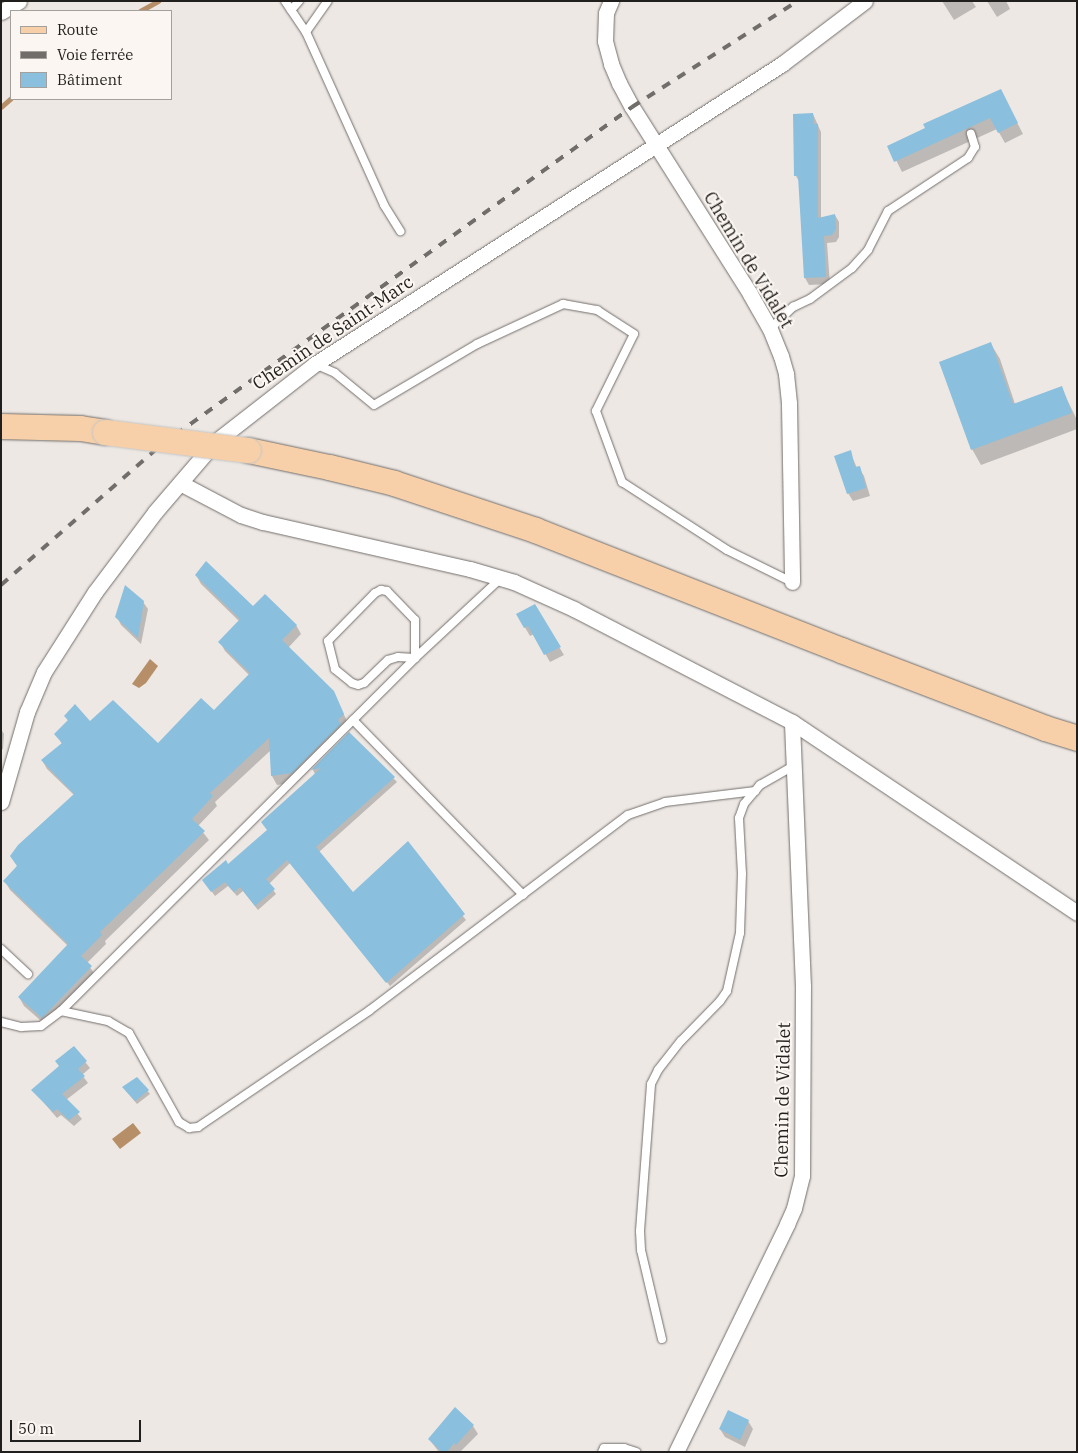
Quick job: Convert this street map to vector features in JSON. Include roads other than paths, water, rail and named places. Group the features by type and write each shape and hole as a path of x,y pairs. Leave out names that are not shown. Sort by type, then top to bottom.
{"main road":[{"path":"1,426 80,428 248,450 394,483 525,526 841,650 1045,728 1077,738"},
{"path":"1045,728 1077,745"}],"street":[{"path":"1,12 19,1"},
{"name":"Chemin de Vidalet","path":"611,1 604,25 610,64 632,107 770,329 786,374 792,582"},
{"name":"Chemin de Saint-Marc","path":"1,802 27,712 44,672 95,592 180,483 215,442 315,364 782,64 865,1"},
{"path":"180,483 241,515 263,522 461,567 501,578 574,608 792,722 1077,913"},
{"name":"Chemin de Vidalet","path":"676,1452 787,1224 794,1208 802,1176 803,986 792,722"}],"lane":[{"path":"285,1 306,32 384,205 400,231"},
{"path":"292,10 300,1"},
{"path":"306,32 328,1"},
{"path":"770,329 793,307 810,299 852,268 868,250 888,211 968,158 975,147 971,134"},
{"path":"315,364 334,373 374,405 477,344 563,304 597,310 634,334 596,411 622,482 727,550 792,582"},
{"path":"1,1022 21,1027 41,1026 61,1011 416,658 501,578"},
{"path":"380,590 387,591 415,620 416,658 398,657 388,660 364,683 358,685 352,683 336,669 328,642 375,593 380,590"},
{"path":"353,720 523,895"},
{"path":"662,1339 641,1250 640,1231 651,1084 658,1070 681,1041 720,1001 731,979 740,923 742,874 739,818 744,804 760,785 795,766"},
{"path":"61,1011 108,1021 129,1033 179,1122 189,1128 198,1128 370,1010 616,824 642,808 665,802 755,791"},
{"path":"1,949 28,974"},
{"path":"602,1452 604,1448 624,1448 636,1452"}],"waterway":[{"path":"142,10 158,1"},
{"path":"1,107 10,99"}],"railway":[{"path":"1,585 161,445 632,107 798,1"}]}
